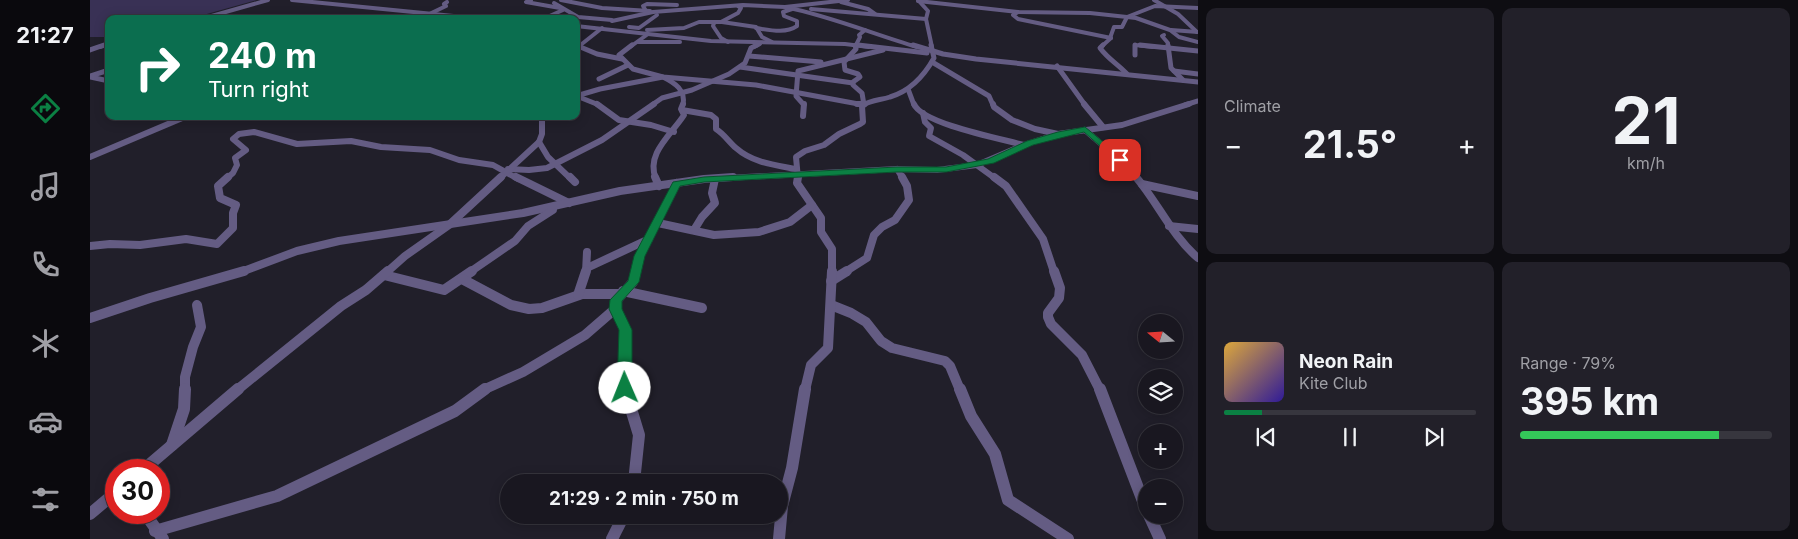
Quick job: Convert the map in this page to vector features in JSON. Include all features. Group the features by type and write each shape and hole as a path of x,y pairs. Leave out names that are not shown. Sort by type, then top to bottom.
{"street":[{"path":"215,15 268,0"},
{"path":"292,0 452,15"},
{"path":"530,0 526,2 562,9"},
{"path":"561,0 602,8 664,12"},
{"path":"651,0 651,2 677,5"},
{"path":"785,7 798,1 848,0"},
{"path":"918,0 1018,12 1090,13 1128,16 1168,30 1180,37 1198,42"},
{"path":"648,34 620,55 628,66 638,72 663,77 714,80 796,91 864,105 897,95 908,89 916,79 924,76 932,62 934,58 926,19 927,8 918,0"},
{"path":"1154,0 1178,14 1198,32"},
{"path":"839,1 868,9 878,15"},
{"path":"430,15 446,6 444,4 447,2"},
{"path":"554,2 571,15"},
{"path":"580,18 612,21 653,12 738,6 785,7 818,2 849,12"},
{"path":"646,11 643,6 644,4 657,3"},
{"path":"721,22 738,13 742,8 738,6"},
{"path":"1128,74 1109,60 1100,48 1110,38 1114,27 1122,27 1128,16 1144,9 1165,6 1198,8"},
{"path":"785,7 799,10 849,12 926,19"},
{"path":"551,15 562,9"},
{"path":"648,34 643,32 646,30 684,28 699,22 736,23 756,28 784,31 794,29 797,26 797,21 786,16 783,12 792,9"},
{"path":"580,45 612,21 636,10"},
{"path":"799,10 933,53"},
{"path":"616,30 630,27 639,28 664,12"},
{"path":"1018,12 1013,15 1018,19 1110,38"},
{"path":"1136,18 1161,21"},
{"path":"714,23 718,35 728,42"},
{"path":"580,27 728,42 856,44 972,59 1057,66 1198,82"},
{"path":"756,28 762,37 769,42"},
{"path":"853,83 860,77 858,74 845,70 845,59 852,54 860,38 859,35 865,30"},
{"path":"1168,30 1198,32"},
{"path":"1164,35 1162,36 1168,43 1171,68 1183,80"},
{"path":"638,42 676,43 682,42 681,38"},
{"path":"507,170 547,168 602,140 662,98 684,92 740,67 745,63 751,48 769,42"},
{"path":"90,50 105,45"},
{"path":"1135,55 1135,45 1169,50 1198,51"},
{"path":"580,48 622,59"},
{"path":"803,116 805,115 804,104 796,96 798,71 888,49"},
{"path":"748,56 844,65"},
{"path":"932,62 977,91 989,96 994,107 1005,113 1012,120 1031,128 1058,134"},
{"path":"598,79 628,66"},
{"path":"1057,66 1103,127"},
{"path":"740,67 853,83 865,96 864,105 862,106 863,122 860,125 852,130 841,133 824,145 802,151 796,157 798,187 821,218 821,232 833,253 831,305 828,348 811,365 806,381 792,468 782,506 779,539"},
{"path":"90,76 105,71"},
{"path":"1174,72 1198,74"},
{"path":"90,76 105,80"},
{"path":"580,95 600,89 663,77 677,85 684,92 685,102 682,110 684,115 674,132 654,156 653,171 659,186"},
{"path":"908,89 916,109 943,125 978,132 1024,145"},
{"path":"580,97 594,101 602,106 610,115 627,122 652,125 674,132"},
{"path":"90,318 150,298 236,274 297,251 339,241 449,225 620,192 715,179 797,172 937,170 977,165 991,161 1024,145 1058,134 1122,125 1198,101"},
{"path":"682,110 711,115 716,119 716,130 723,133 731,140 734,147 747,156 760,162 797,172"},
{"path":"923,114 925,122 931,128 929,136 977,165 1006,186 1043,239 1048,258 1060,288 1059,298 1048,313 1049,320 1082,356 1098,384 1138,488"},
{"path":"90,157 178,120"},
{"path":"156,459 341,306 366,290 404,256 449,225 538,142 542,134 542,120"},
{"path":"1085,130 1120,160 1142,184 1184,246 1198,258"},
{"path":"90,246 110,244 140,246 186,239 217,244 233,228 233,213 236,205 220,198 218,186 233,173 238,165 235,158 246,150 233,139 239,134 248,132 275,137 297,144 351,141 381,147 421,149 462,161 493,165 507,170 532,186 570,203"},
{"path":"538,142 554,164 575,182"},
{"path":"831,281 868,258 874,235 882,227 895,220 909,200 907,186 897,170"},
{"path":"694,230 715,202 712,193 715,179"},
{"path":"635,474 640,435 625,388 626,330 615,309 616,300 621,292 633,282 638,262 677,184"},
{"path":"1142,184 1198,196"},
{"path":"658,223 714,235 759,232 790,222 812,205"},
{"path":"384,275 444,290 515,241 528,226 553,210 553,206"},
{"path":"1169,226 1198,229"},
{"path":"587,268 649,239"},
{"path":"578,295 587,268 587,252"},
{"path":"462,279 472,282 500,300 528,309 550,306 578,295 621,292 702,308"},
{"path":"172,445 184,409 184,377 201,327 197,305"},
{"path":"831,305 851,312 866,322 881,341 892,348 945,361 950,366 972,416 995,454 1008,500 1068,539"},
{"path":"152,524 159,535 276,496 455,411 485,388 523,372 584,335 615,309"},
{"path":"90,514 105,503"},
{"path":"612,539 620,524"},
{"path":"1153,524 1160,539"}],"shaded area":[{"path":"90,0 257,0 203,15 105,15 105,37 90,37"}],"route":[{"path":"625,388 626,330 615,309 616,300 633,282 640,256 677,184 704,179 897,170 937,170 977,165 991,161 1030,143 1058,134 1085,130 1120,160"}]}
